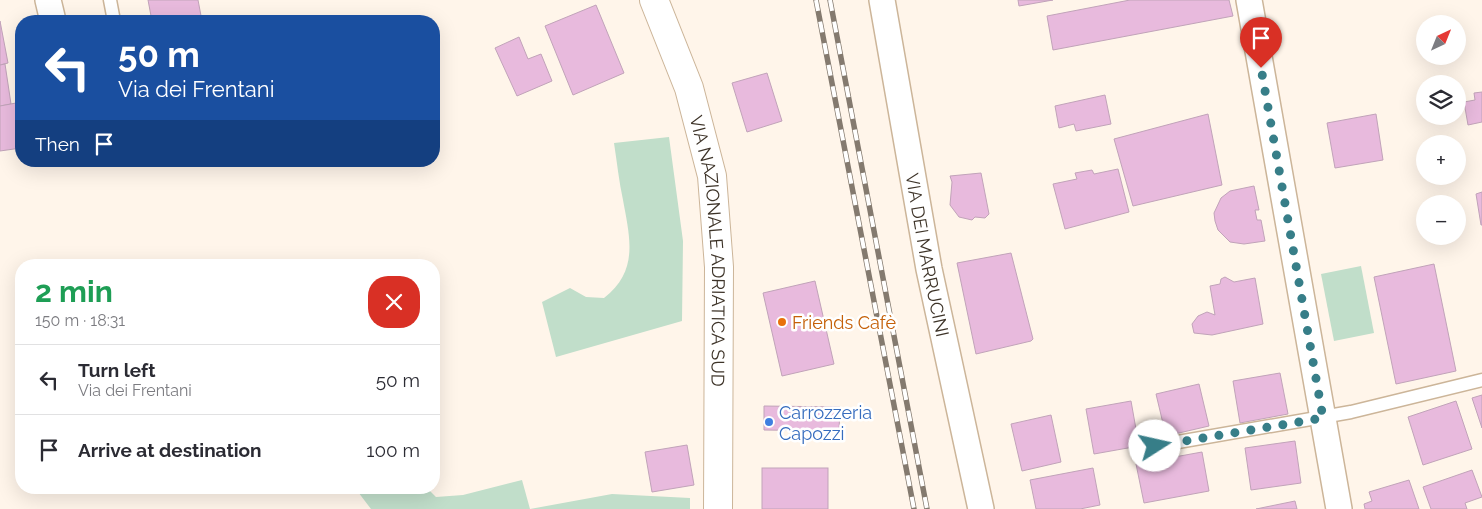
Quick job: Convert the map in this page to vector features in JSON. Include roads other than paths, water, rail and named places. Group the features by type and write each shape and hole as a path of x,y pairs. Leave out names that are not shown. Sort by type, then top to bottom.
{"main road":[{"name":"VIA NAZIONALE ADRIATICA SUD","path":"654,0 689,88 712,176 719,267 718,509"}],"street":[{"path":"48,0 52,15"},
{"name":"VIA DEI MARRUCINI","path":"882,0 929,268 981,509"},
{"path":"1249,0 1339,509"}],"lane":[{"path":"110,0 113,15"},
{"path":"1155,446 1323,418 1482,380"}],"railway":[{"path":"816,0 914,509"},
{"path":"830,0 927,509"}],"place":[{"name":"Friends Cafè","path":"782,322"},
{"name":"Carrozzeria Capozzi","path":"769,422"}]}
